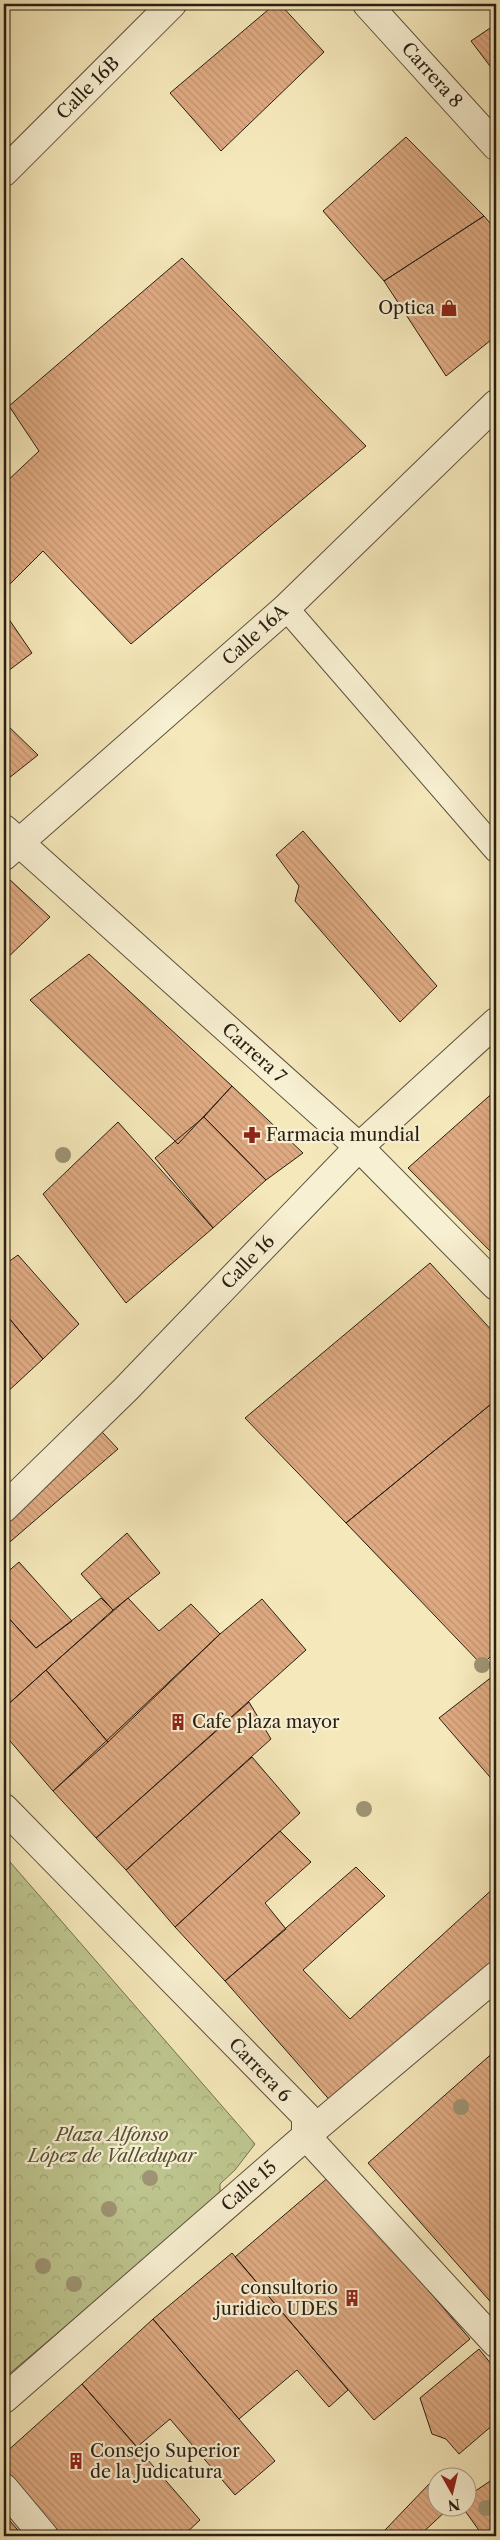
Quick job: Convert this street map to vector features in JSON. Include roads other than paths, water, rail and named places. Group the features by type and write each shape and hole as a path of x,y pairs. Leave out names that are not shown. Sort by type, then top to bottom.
{"street":[{"name":"Calle 16B","path":"4,172 172,4"},
{"name":"Carrera 8","path":"367,4 496,146"},
{"name":"Calle 16A","path":"9,843 286,608 496,404"},
{"name":"Carrera 7","path":"9,843 359,1147 496,1286"},
{"name":"Calle 16","path":"4,1508 126,1389 359,1147 496,1022"},
{"name":"Carrera 6","path":"4,1808 306,2116 306,2136"},
{"name":"Calle 15","path":"4,2399 306,2136 496,1976"},
{"path":"306,2136 496,2343"},
{"path":"4,2488 44,2536"}],"lane":[{"path":"286,608 496,850"}],"place":[{"name":"Optica","path":"449,308"},
{"name":"Farmacia mundial","path":"252,1135"},
{"name":"Cafe plaza mayor","path":"178,1722"},
{"name":"consultorio juridico UDES","path":"352,2298"},
{"name":"Consejo Superior de la Judicatura","path":"76,2461"}],"park label":[{"name":"Plaza Alfonso López de Valledupar","path":"112,2145"}]}
